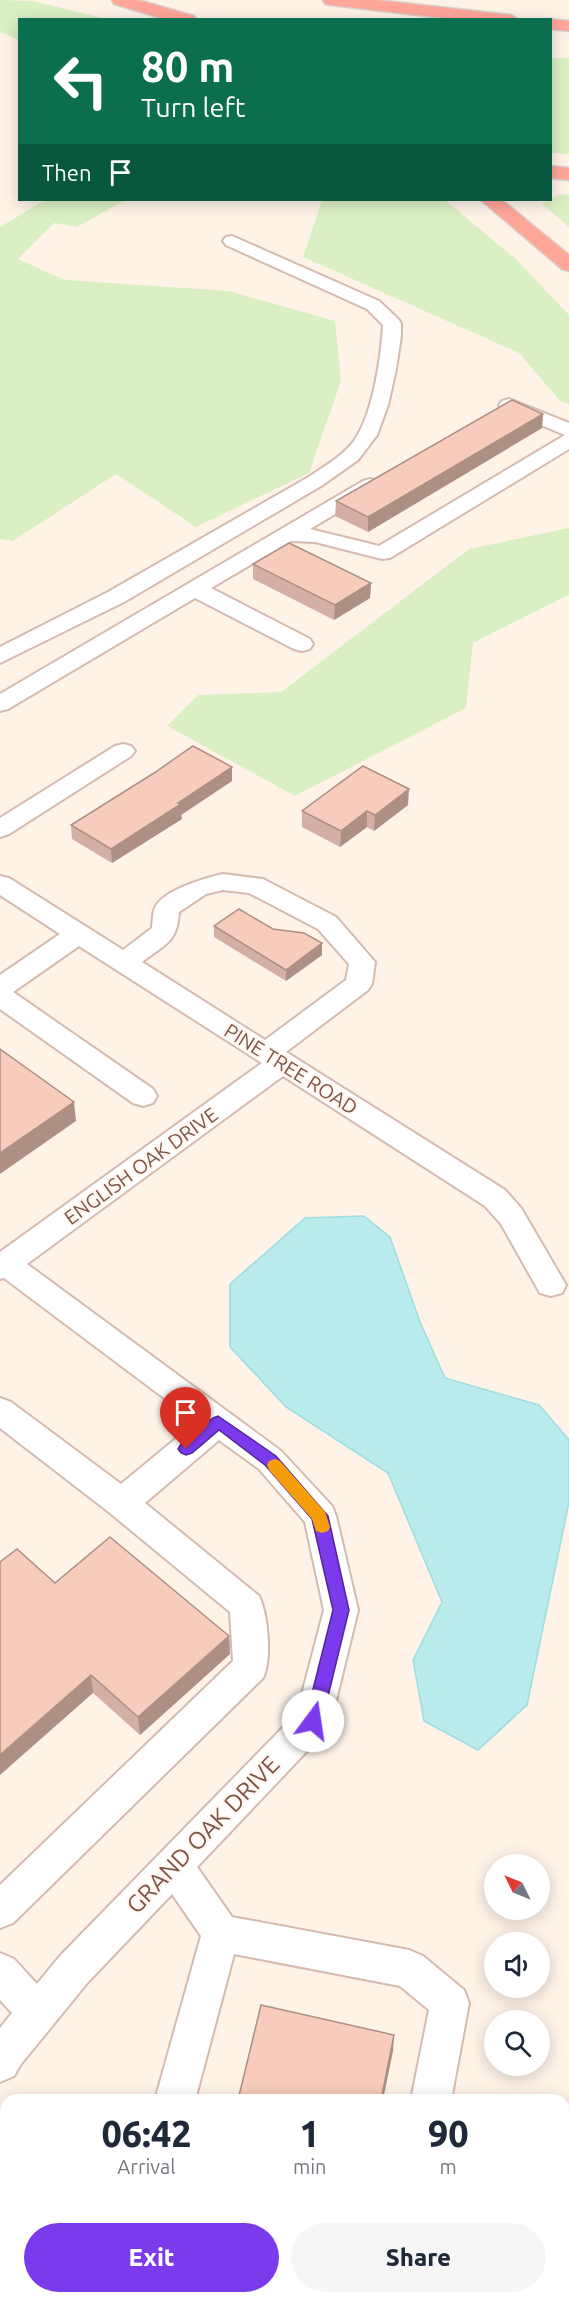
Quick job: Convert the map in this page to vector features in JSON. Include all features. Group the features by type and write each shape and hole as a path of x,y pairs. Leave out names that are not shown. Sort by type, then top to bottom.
{"highway":[{"path":"120,0 181,18"},
{"path":"331,0 493,18"},
{"path":"552,24 569,26"},
{"path":"552,36 569,35"},
{"path":"552,172 569,174"},
{"path":"492,201 569,265"}],"street":[{"path":"0,656 116,597 304,488 345,462 363,443 372,425 392,342 392,324 373,305 232,241"},
{"path":"490,416 510,404 569,430"},
{"path":"284,534 315,536 382,553 569,440"},
{"path":"0,704 389,474"},
{"path":"193,588 302,644"},
{"path":"0,829 123,751"},
{"name":"ENGLISH OAK DRIVE","path":"3,1266 274,1058 359,984 362,962 327,923 254,885 223,882 198,888 167,909 165,931 124,963"},
{"name":"PINE TREE ROAD","path":"0,884 495,1198 511,1216 551,1285"},
{"path":"0,988 78,933"},
{"path":"0,996 143,1096"},
{"name":"GRAND OAK DRIVE","path":"0,2062 74,1969 313,1721 341,1610 320,1516 270,1461 3,1266"},
{"path":"0,1411 122,1503 247,1606 251,1667 0,1910"},
{"path":"122,1503 218,1422"},
{"path":"174,1866 221,1933 409,1969 450,2003 432,2094"},
{"path":"177,2094 221,1933"},
{"path":"0,1972 38,2013"}],"green space":[{"path":"0,0 33,1 102,18 18,18 18,40 0,32"},
{"path":"552,58 569,58 569,154 552,153"},
{"path":"560,194 569,195 569,227 542,204 552,201 552,198"},
{"path":"43,201 123,201 77,227 54,223 18,259 65,280 229,291 335,321 341,381 309,473 196,527 116,474 13,541 0,539 0,227"},
{"path":"322,201 446,201 517,260 569,315 569,404 560,401 519,353 303,257"},
{"path":"569,528 569,595 473,643 466,708 295,796 167,726 198,695 281,692 469,549"}],"water":[{"path":"364,1216 390,1237 420,1322 445,1378 539,1405 569,1440 569,1502 527,1705 478,1750 424,1721 413,1660 442,1602 388,1473 286,1407 230,1347 230,1284 305,1218"}],"building":[{"path":"512,400 543,414 368,517 336,501"},
{"path":"289,543 371,583 335,605 253,564"},
{"path":"193,746 232,767 178,803 181,804 111,849 71,825 154,773"},
{"path":"363,766 409,789 375,815 367,811 341,831 302,811"},
{"path":"239,909 273,929 304,933 322,943 286,970 214,926"},
{"path":"0,1049 74,1102 0,1153"},
{"path":"110,1537 229,1636 138,1717 91,1675 0,1755 0,1562 17,1549 55,1583"},
{"path":"261,2005 394,2035 382,2094 239,2094"}],"slow traffic":[{"path":"275,1465 320,1516 322,1527"}],"route":[{"path":"186,1449 218,1422 270,1461 320,1516 341,1610 313,1721"}]}
